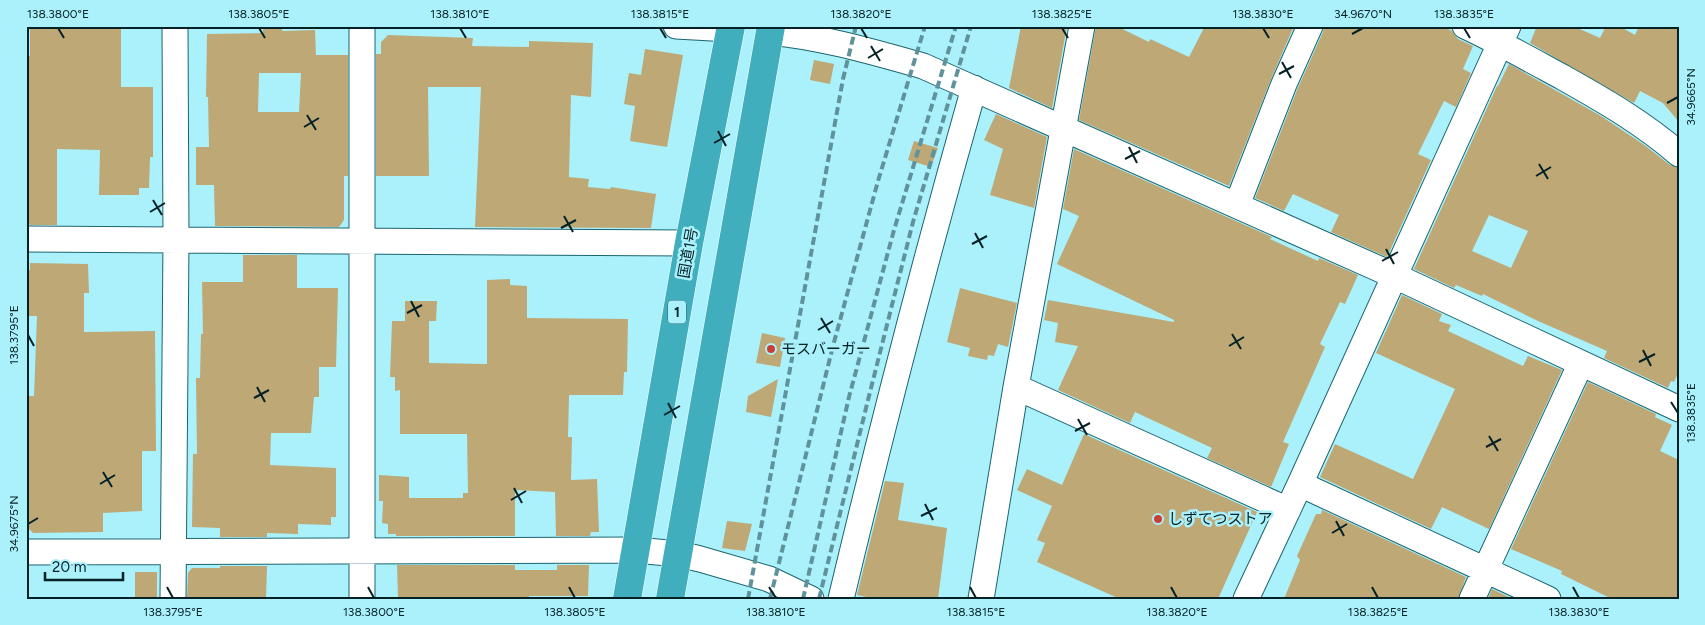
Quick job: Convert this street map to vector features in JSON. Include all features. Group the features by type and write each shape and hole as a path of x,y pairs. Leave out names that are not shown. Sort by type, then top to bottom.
{"highway":[{"name":"国道1号","path":"627,599 689,243 731,28"},
{"path":"670,599 770,29"}],"street":[{"path":"173,599 176,240 175,26"},
{"path":"362,26 362,599"},
{"path":"676,26 731,28"},
{"path":"981,599 1016,387 1082,26"},
{"path":"1238,205 1284,84 1310,26"},
{"path":"1465,26 1505,35 1620,109 1653,132 1679,154"},
{"path":"770,29 840,44 923,66 1396,276 1679,409"},
{"path":"1246,599 1396,276 1505,35"},
{"path":"841,599 879,439 974,88"},
{"path":"26,239 689,243"},
{"path":"1472,599 1581,363"},
{"path":"1016,387 1288,510"},
{"path":"1300,484 1548,599"},
{"path":"26,552 635,550 678,554 769,579 811,599"}],"building":[{"path":"30,26 121,26 121,87 153,87 153,157 150,157 149,188 139,188 139,195 99,195 100,150 57,149 57,225 30,225 26,220 26,56 30,56"},
{"path":"263,26 282,26 282,31 315,30 316,55 348,55 348,176 344,176 344,220 339,227 215,226 214,185 196,185 196,147 209,147 208,97 206,97 207,34 263,33","holes":["259,73 301,73 299,112 258,112"]},
{"path":"1021,26 1067,26 1052,108 1009,88"},
{"path":"1096,26 1116,26 1149,42 1150,39 1189,57 1205,26 1294,26 1229,186 1079,120"},
{"path":"1324,26 1442,26 1452,31 1458,39 1473,46 1463,69 1471,73 1456,107 1444,101 1418,154 1431,160 1387,257 1331,232 1339,215 1293,194 1284,211 1255,198"},
{"path":"1537,26 1573,26 1600,38 1606,26 1619,26 1635,35 1639,26 1679,26 1679,122 1663,103 1640,91 1634,103 1530,43"},
{"path":"388,35 473,38 472,46 529,47 529,41 593,43 591,97 571,95 569,177 589,179 588,187 610,189 611,187 656,194 651,228 475,227 481,87 428,87 429,176 376,176 376,54 381,54 381,42"},
{"path":"645,49 683,55 667,147 630,141 635,106 624,104 629,73 641,75"},
{"path":"814,60 834,64 830,84 810,80"},
{"path":"1509,64 1601,116 1670,165 1679,168 1679,371 1674,382 1671,381 1668,388 1604,358 1607,351 1538,321 1483,294 1482,296 1456,285 1454,288 1414,269","holes":["1489,215 1528,231 1511,268 1472,251"]},
{"path":"996,114 1047,137 1034,208 990,195 1003,149 984,140"},
{"path":"914,141 938,148 931,167 908,160"},
{"path":"1074,149 1272,237 1270,239 1318,261 1319,258 1358,275 1345,304 1340,302 1320,344 1325,347 1283,442 1289,444 1271,487 1207,458 1212,448 1135,412 1130,423 1058,390 1078,346 1055,342 1058,323 1044,320 1048,300 1174,322 1174,320 1057,264 1079,216 1063,209"},
{"path":"243,255 297,255 297,288 338,288 336,367 319,367 319,397 314,397 311,433 271,433 270,465 336,468 336,517 331,517 331,525 298,524 298,534 267,533 267,537 220,537 220,528 192,527 193,454 197,454 196,378 200,378 201,334 203,334 202,282 243,282"},
{"path":"30,263 88,264 89,293 84,293 84,332 155,331 156,451 142,451 142,511 103,513 103,532 33,533 26,526 27,396 34,396 37,316 26,316 26,270 30,270"},
{"path":"510,279 510,285 527,286 527,318 628,319 627,372 624,372 623,395 569,395 568,437 572,437 571,480 597,479 599,532 591,532 590,536 556,536 555,492 515,490 515,536 396,536 396,534 388,534 388,524 382,523 383,501 379,501 379,475 409,477 409,498 463,498 463,493 468,493 467,434 400,434 400,390 395,391 395,377 390,377 392,321 405,321 405,301 437,301 436,321 429,321 429,363 487,364 487,280"},
{"path":"960,288 1017,303 1008,347 998,344 994,356 988,355 987,360 968,356 970,348 947,342"},
{"path":"1402,295 1442,314 1439,321 1451,325 1448,331 1523,366 1528,356 1562,370 1489,529 1442,507 1431,529 1320,477 1335,444 1413,479 1455,389 1376,353"},
{"path":"762,333 785,338 780,367 756,363"},
{"path":"778,379 771,417 746,412 748,396"},
{"path":"1588,382 1656,414 1655,417 1672,425 1660,451 1679,460 1679,599 1612,599 1561,574 1562,571 1511,549"},
{"path":"1084,434 1257,512 1218,599 1120,599 1037,562 1045,543 1037,540 1052,506 1017,490 1027,469 1062,485"},
{"path":"885,481 904,483 898,520 947,528 938,599 876,599 857,595"},
{"path":"1322,510 1466,577 1458,599 1284,599 1300,560 1297,556 1316,514 1321,514"},
{"path":"727,521 752,524 745,551 722,548"},
{"path":"397,565 515,565 515,570 557,570 557,565 589,565 588,596 529,596 529,599 398,599"},
{"path":"220,566 267,566 266,599 187,599 188,573 192,568 220,568"},
{"path":"135,572 157,572 157,599 135,599"},
{"path":"1492,589 1513,599 1488,599"}],"railway":[{"path":"748,599 843,79 856,26"},
{"path":"770,599 833,346 878,181 925,26"},
{"path":"803,599 849,397 894,230 956,26"},
{"path":"819,599 913,222 971,26"}],"place":[{"name":"モスバーガー","path":"771,349"},
{"name":"しずてつストア","path":"1158,519"}]}
